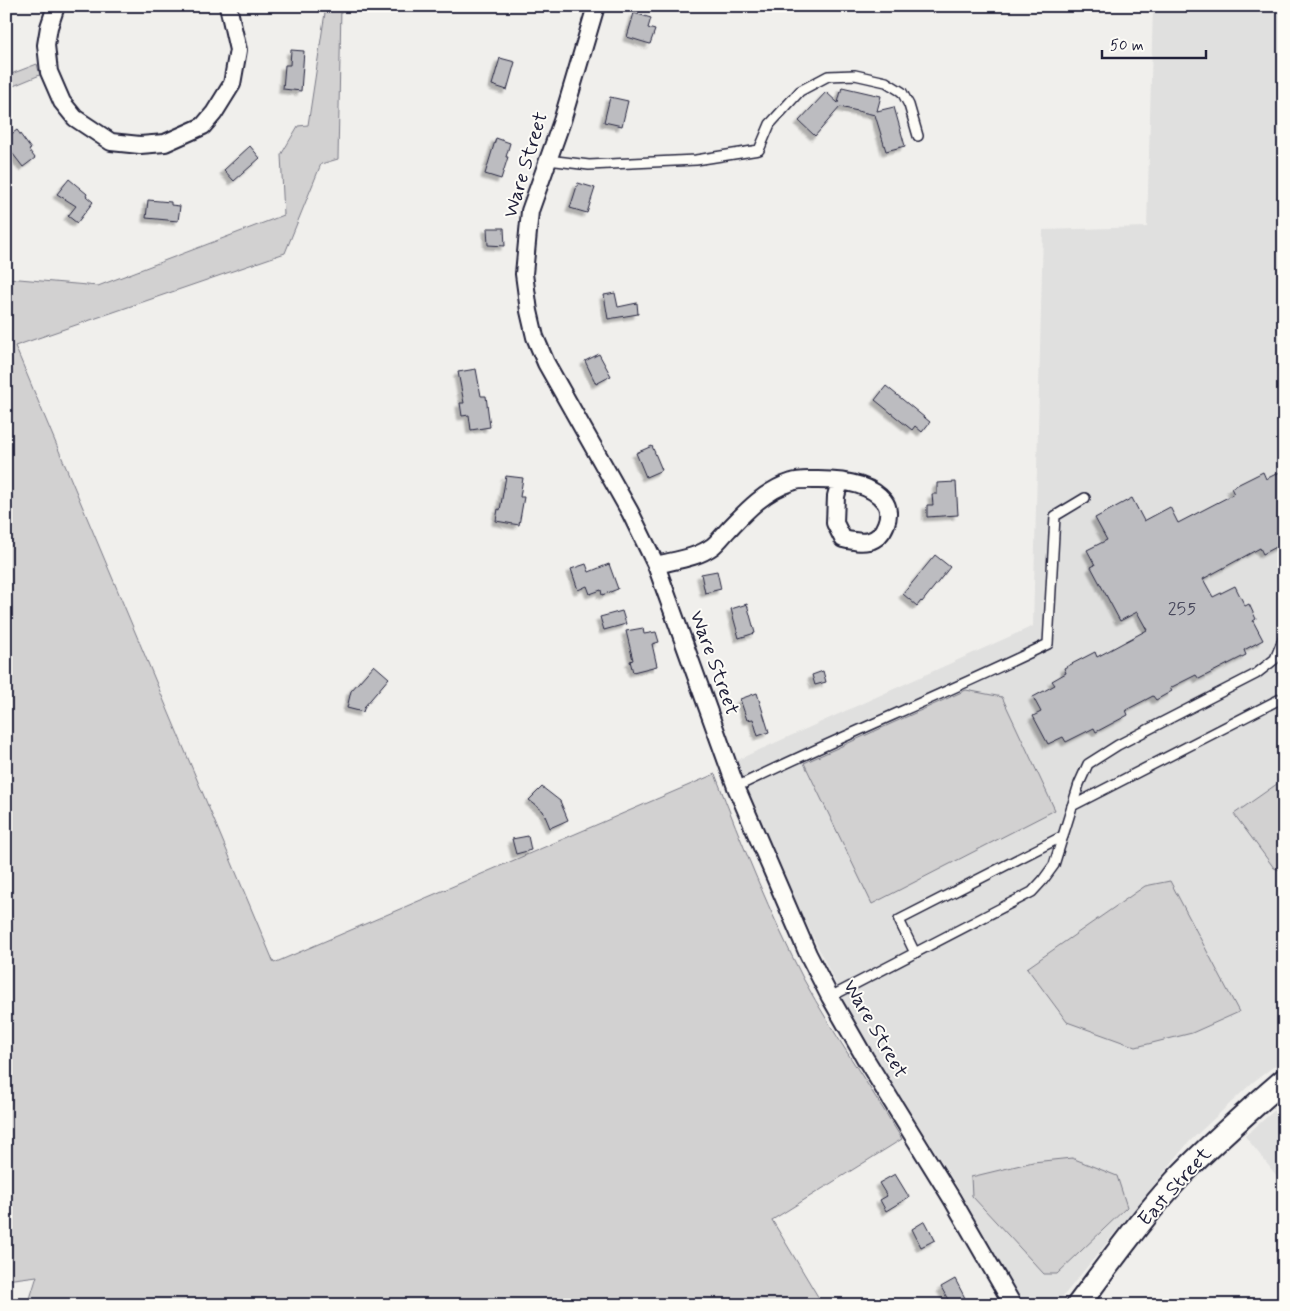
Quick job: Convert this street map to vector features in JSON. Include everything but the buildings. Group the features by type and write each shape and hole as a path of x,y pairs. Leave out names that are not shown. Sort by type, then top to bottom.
{"main road":[{"name":"East Street","path":"1078,1305 1180,1176 1284,1080"}],"street":[{"path":"56,6 49,27 46,45 49,72 62,102 75,118 112,142 140,145 165,143 203,126 214,113 232,84 238,50 228,6"},
{"name":"Ware Street","path":"596,6 562,121 530,211 524,274 535,337 544,360 630,512 656,565 736,787 768,858 789,912 830,997 865,1058 952,1199 1013,1305"},
{"path":"656,565 697,556 714,545 747,510 767,493 793,481 818,480 840,482"}],"lane":[{"path":"548,160 590,165 696,160 759,150 770,124 800,91 828,76 855,75 886,82 902,92 909,105 918,136"},
{"path":"736,787 797,757 1048,644 1055,516 1085,498"},
{"path":"830,997 1032,892 1054,865 1079,784 1088,764 1118,745 1256,674 1275,659 1284,637"},
{"path":"1072,806 1284,697"},
{"path":"915,953 899,920 1064,836"}],"shaded area":[{"path":"326,6 341,6 338,159 321,164 285,253 15,346 274,963 715,774 757,879 804,980 839,1040 902,1139 772,1220 823,1305 28,1305 37,1276 6,1280 6,275 8,278 98,286 284,215 281,155 298,126 308,125"},
{"path":"1153,6 1284,6 1284,1059 1253,1082 1188,1143 1056,1305 1024,1305 955,1183 851,1015 773,855 753,808 737,760 1033,626 1043,230 1147,227"},
{"path":"37,64 40,75 6,89 6,76"},
{"path":"966,690 1002,697 1055,810 872,904 804,763"},
{"path":"1284,779 1284,871 1274,868 1234,814"},
{"path":"1170,881 1239,1012 1192,1033 1136,1047 1067,1022 1027,968 1145,886"},
{"path":"1284,1102 1284,1185 1245,1136"},
{"path":"1072,1158 1117,1176 1127,1207 1057,1274 1044,1274 972,1196 971,1177 1033,1162"}]}
